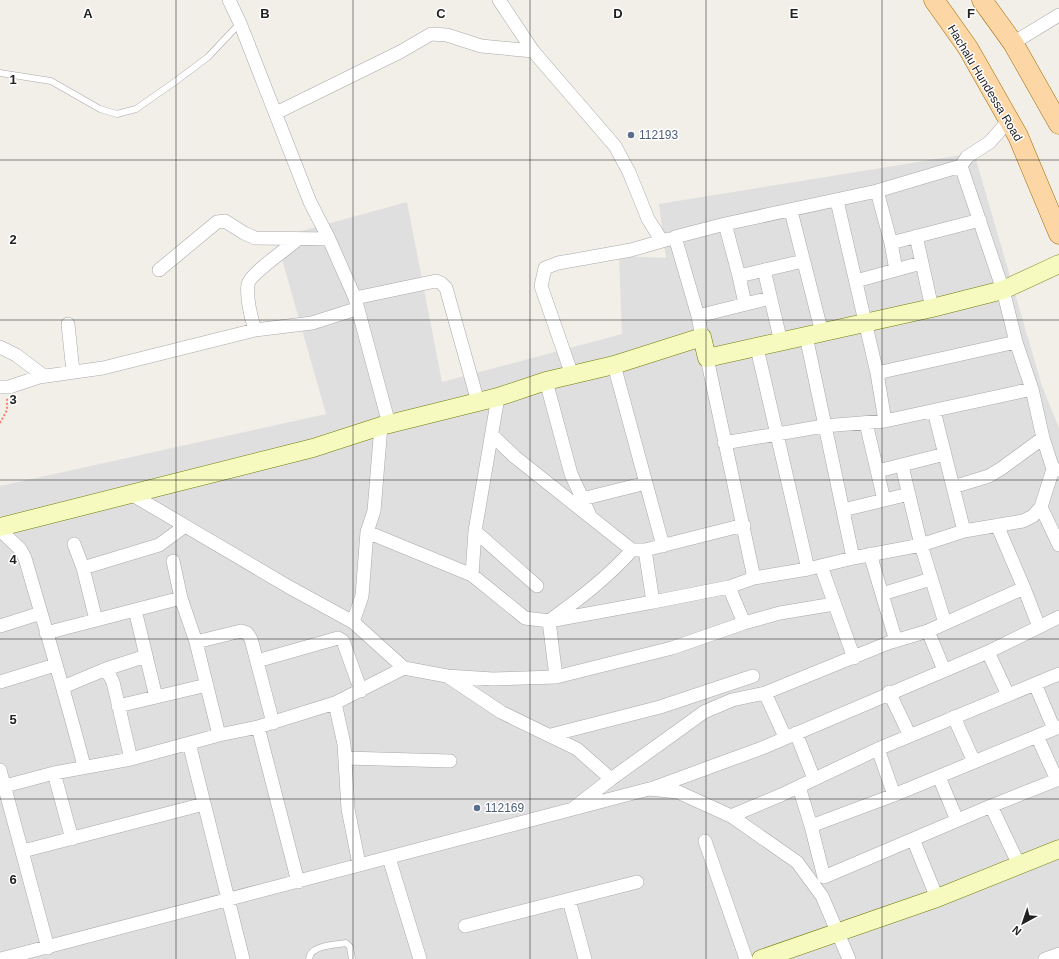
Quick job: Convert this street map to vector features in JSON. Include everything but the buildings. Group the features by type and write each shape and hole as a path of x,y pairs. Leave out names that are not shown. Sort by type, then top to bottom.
{"main road":[{"name":"Hachalu Hundessa Road","path":"934,0 968,48 1018,136 1059,234"},
{"path":"982,0 1014,43 1059,124"}],"street":[{"path":"229,0 240,23 310,202 329,239 356,304 385,425 374,510 367,532 362,596 353,622"},
{"path":"498,0 533,51 616,146 629,172 648,219 668,239 698,316 724,443 744,525 754,578"},
{"path":"1014,43 1059,15"},
{"path":"276,113 400,52 431,34 447,35 481,46 533,51"},
{"path":"572,375 541,286 545,268 558,262 631,250 725,224 877,192 961,166 967,157 990,142 1009,120"},
{"path":"367,532 472,575 525,618 549,622 729,587 754,578 921,545 964,532 1023,520 1033,516 1041,507 1056,470 1043,438 1032,389 1016,342 1003,290 961,166"},
{"path":"877,192 891,243 896,270"},
{"path":"836,201 877,373 885,421"},
{"path":"791,211 803,261 814,335 824,426 853,558"},
{"path":"891,243 980,220"},
{"path":"159,270 217,222 225,221 255,238 298,240 329,239"},
{"path":"725,224 745,304"},
{"path":"916,236 932,308"},
{"path":"255,330 248,297 248,283 256,273 298,240"},
{"path":"739,276 803,261"},
{"path":"856,281 921,263"},
{"path":"707,358 932,308 1003,290 1059,264"},
{"path":"764,270 781,342"},
{"path":"4,387 44,376 103,368 255,330 312,323 356,304 436,281 441,283 446,288 478,402"},
{"path":"698,316 770,298"},
{"path":"68,324 73,372"},
{"path":"84,766 63,687 55,665 25,558 20,549 0,528 313,448 385,425 498,397 546,381 614,365 702,337"},
{"path":"877,373 1016,342"},
{"path":"0,347 16,354 44,376"},
{"path":"757,348 777,434 815,567 834,604 854,658"},
{"path":"614,365 663,546"},
{"path":"546,381 571,474 592,518"},
{"path":"724,443 824,426 885,421 934,412 1032,389"},
{"path":"472,575 475,531 498,397"},
{"path":"934,412 964,532"},
{"path":"866,423 884,500"},
{"path":"492,435 515,457 632,550 645,550 663,546 744,525"},
{"path":"953,487 996,472 1043,438"},
{"path":"878,471 945,454"},
{"path":"902,466 921,545 945,623"},
{"path":"582,499 646,483"},
{"path":"131,494 353,622 404,668 447,676 493,679 556,677 672,648 744,623 780,613 834,604"},
{"path":"843,510 909,494"},
{"path":"1041,507 1059,545"},
{"path":"997,525 1039,627"},
{"path":"83,568 159,545 185,526"},
{"path":"475,531 537,586"},
{"path":"74,544 83,568 96,620"},
{"path":"549,622 588,593 632,550"},
{"path":"645,550 653,602"},
{"path":"870,554 896,641"},
{"path":"173,561 181,598 196,642 219,735"},
{"path":"882,594 931,578"},
{"path":"729,587 744,623"},
{"path":"571,810 611,779 704,712 732,700 764,693 896,641 928,631 1024,588"},
{"path":"46,633 181,598"},
{"path":"135,610 156,697"},
{"path":"0,626 41,613"},
{"path":"1,959 48,948 228,899 298,882 360,864 389,858 649,789 790,735 988,652 1059,617"},
{"path":"549,622 556,677"},
{"path":"196,642 241,631 247,634 251,640 273,723"},
{"path":"928,631 944,670"},
{"path":"257,661 338,638 343,641 361,691"},
{"path":"988,652 1008,695"},
{"path":"63,687 106,669 146,656"},
{"path":"0,682 55,665"},
{"path":"48,948 2,776 54,773 84,766 131,759 219,735 273,723 335,703 404,668"},
{"path":"106,669 112,682 131,759"},
{"path":"731,816 799,787 878,749 1059,674"},
{"path":"447,676 501,712 551,735 577,749 611,779"},
{"path":"551,735 660,707 754,676"},
{"path":"811,826 939,777 1056,728 1035,684"},
{"path":"118,706 207,686"},
{"path":"890,692 910,736"},
{"path":"764,693 790,735 814,779"},
{"path":"335,703 344,744 348,809 360,864"},
{"path":"954,717 974,762"},
{"path":"258,727 298,882"},
{"path":"824,877 991,806 1058,780 1038,736"},
{"path":"189,743 243,959"},
{"path":"878,749 894,795"},
{"path":"345,758 450,761"},
{"path":"54,773 72,839"},
{"path":"939,777 958,820"},
{"path":"799,787 824,877 822,896"},
{"path":"649,789 678,792 731,816 797,862 822,896 849,959"},
{"path":"23,851 204,804"},
{"path":"991,806 1019,865"},
{"path":"913,840 937,898"},
{"path":"705,841 746,959"},
{"path":"761,959 937,898 1059,849"},
{"path":"389,858 420,959"},
{"path":"465,926 637,882"},
{"path":"569,900 585,959"},
{"path":"1045,959 1059,954"}],"lane":[{"path":"0,73 51,82 100,109 117,114 136,109 176,81 208,57 240,23"},
{"path":"309,959 309,954 314,950 346,943 350,947 352,959"}],"path":[{"path":"0,423 7,410 4,387"}],"shaded area":[{"path":"974,153 1042,386 1059,428 1059,959 0,959 0,486 326,414 276,238 407,202 442,382 622,334 619,256 666,258 659,204"}],"place":[{"name":"112193","path":"631,135"},
{"name":"112169","path":"477,808"}]}
